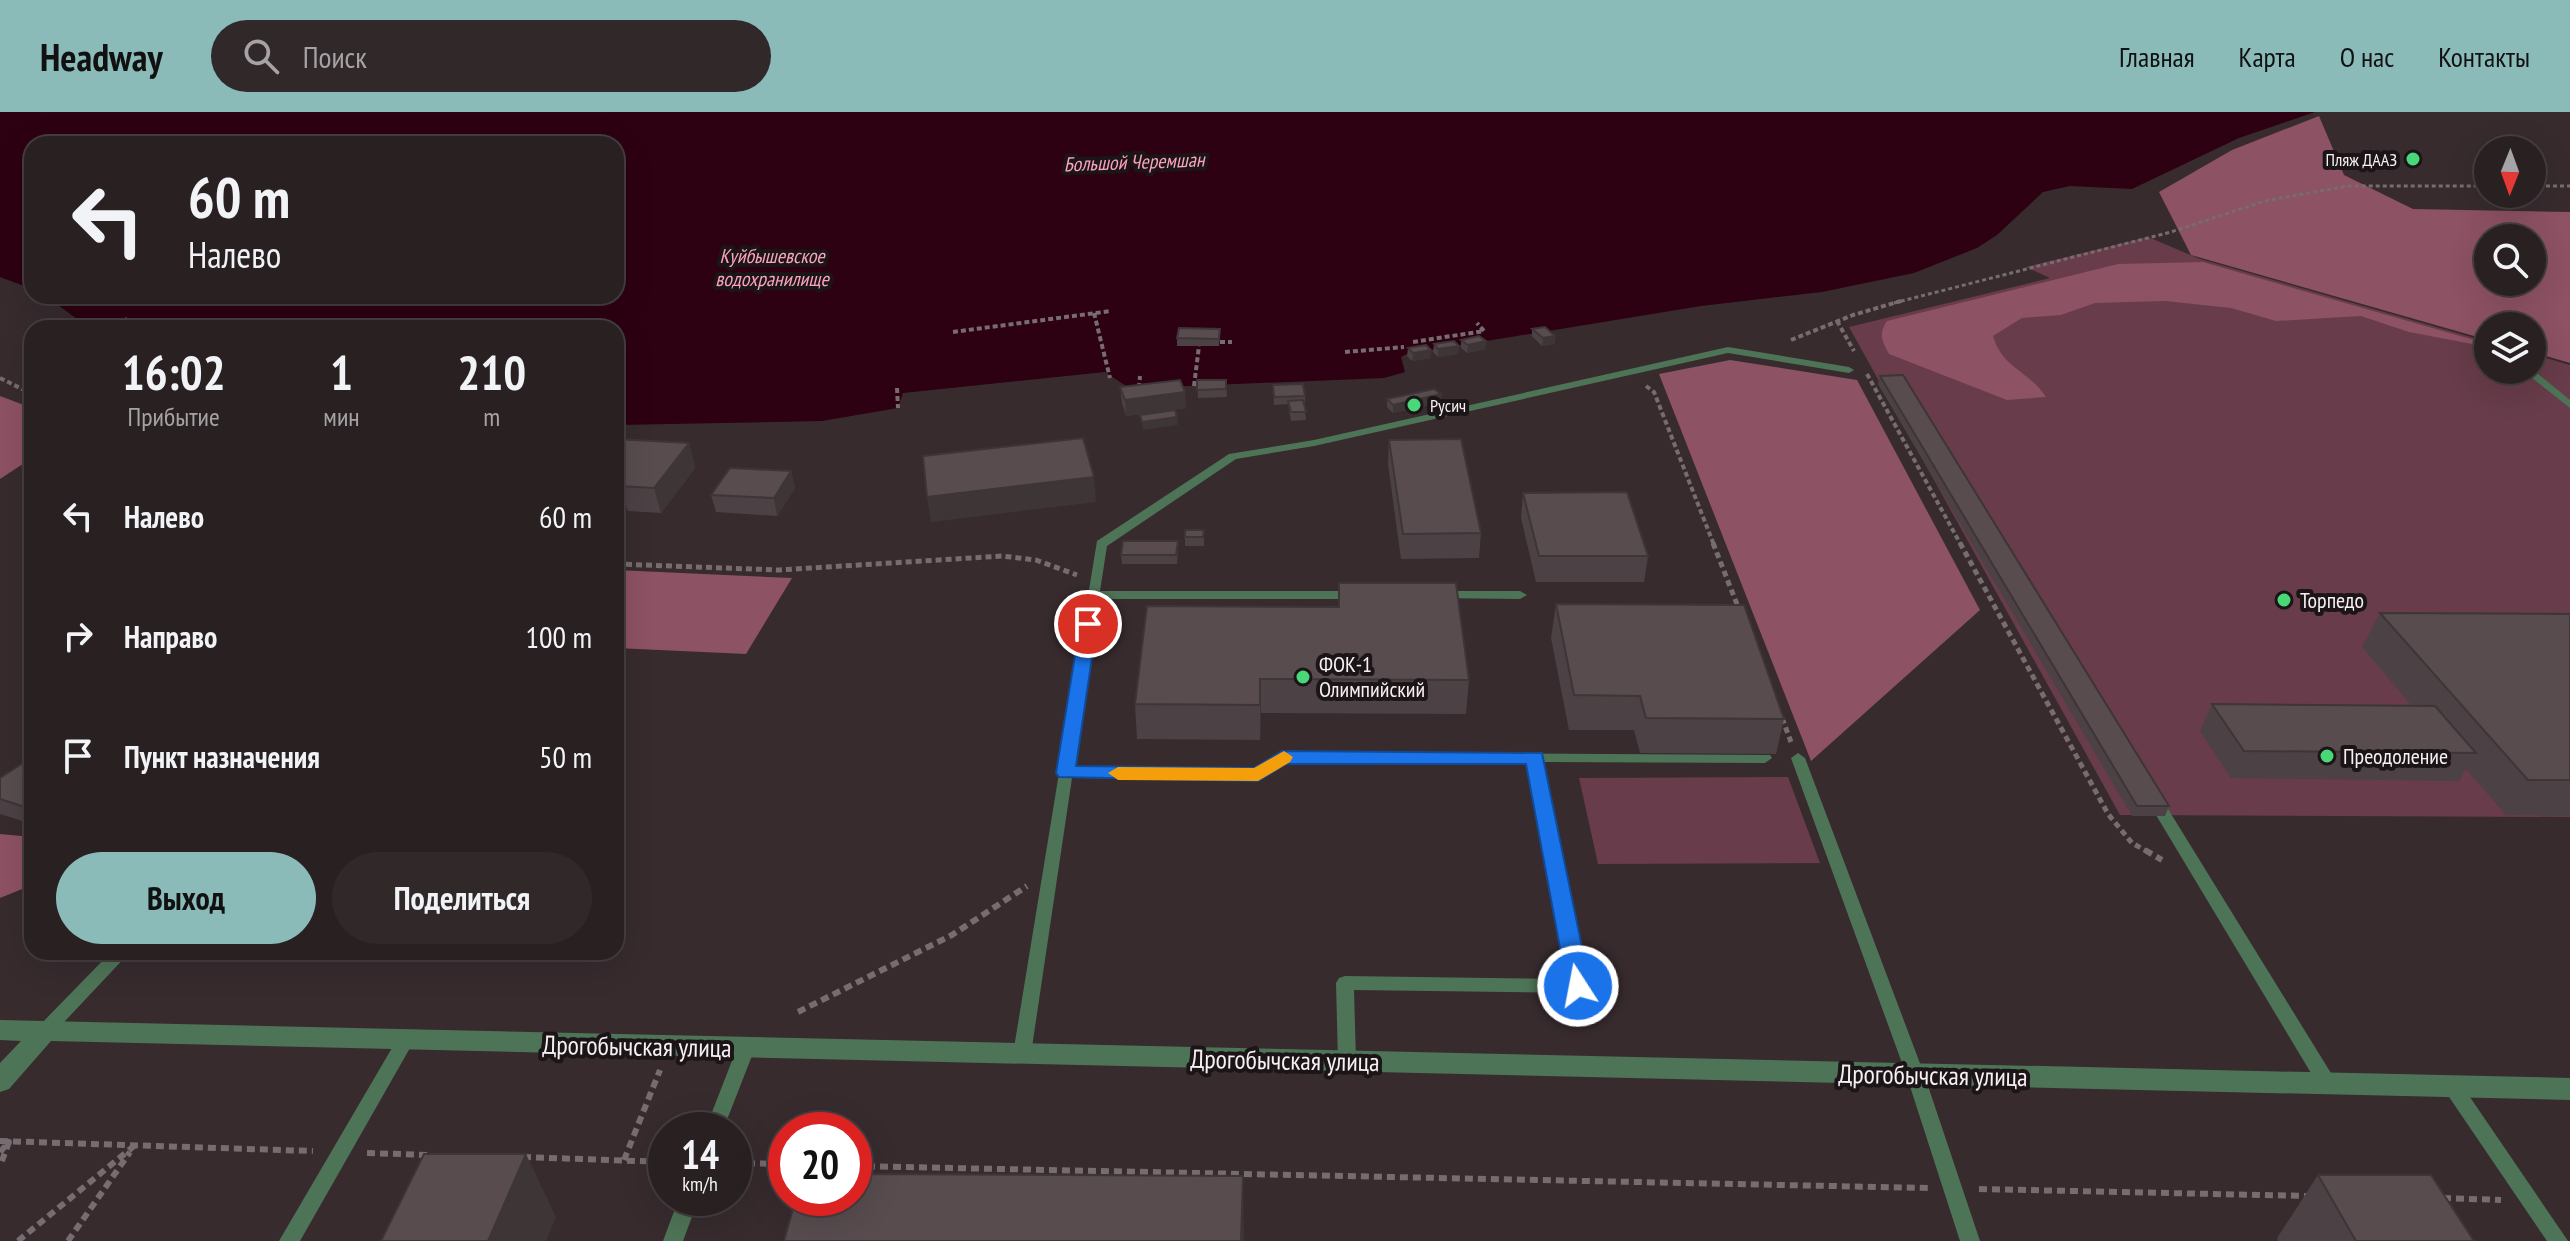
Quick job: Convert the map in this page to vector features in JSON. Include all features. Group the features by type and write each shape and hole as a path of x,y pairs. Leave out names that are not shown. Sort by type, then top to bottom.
{"street":[{"name":"Дрогобычская улица","path":"0,1030 2570,1089"},
{"path":"0,1081 44,1032"}],"lane":[{"path":"1022,1054 1101,544 1233,456 1314,443 1728,350 1849,370"},
{"path":"2544,384 2570,405"},
{"path":"1094,590 1377,595"},
{"path":"1425,595 1520,595"},
{"path":"1066,773 1258,775 1282,757 1765,758"},
{"path":"1347,1061 1345,983 1578,986 1535,758"},
{"path":"1798,758 1915,1074 1970,1241"},
{"path":"2149,790 2327,1083"},
{"path":"44,1032 113,960"},
{"path":"289,1241 405,1041"},
{"path":"721,1112 746,1048"},
{"path":"2452,1086 2558,1241"},
{"path":"673,1241 682,1216"}],"path":[{"path":"1783,341 1797,339 1837,321 2006,272 2171,232 2265,201 2348,186 2474,186"},
{"path":"2546,186 2570,186"},
{"path":"953,332 1111,311"},
{"path":"1094,313 1110,378"},
{"path":"1837,321 2108,814 2132,843 2202,878"},
{"path":"1413,342 1484,331 1477,323"},
{"path":"1452,326 1461,335"},
{"path":"1430,330 1437,338"},
{"path":"1220,342 1232,342"},
{"path":"1194,386 1199,346"},
{"path":"1345,352 1404,347"},
{"path":"1627,372 1654,392 1746,626"},
{"path":"1139,388 1140,376"},
{"path":"0,378 24,390"},
{"path":"897,388 898,408"},
{"path":"624,564 779,570 1002,556 1036,560 1071,571 1094,590"},
{"path":"1780,714 1798,758"},
{"path":"798,1012 885,972 952,935 1051,869"},
{"path":"624,1160 670,1046"},
{"path":"0,1152 9,1142 0,1166"},
{"path":"18,1241 135,1145 68,1241"},
{"path":"872,1166 2327,1196"},
{"path":"2436,1198 2530,1200"}],"shaded area":[{"path":"2319,116 2344,175 2413,209 2570,212 2570,363 2546,356 2546,312 2474,312 2474,336 2191,255 2159,192 2232,150"},
{"name":"Торпедо","path":"2148,237 2200,259 2474,338 2474,384 2546,384 2546,358 2570,365 2570,817 2120,815 1849,327 2050,278 2026,267"},
{"path":"2203,262 2474,340 2474,344 2409,332 2361,316 2276,321 2231,308 2165,301 2095,303 2061,315 2022,318 1993,336 2003,356 2046,397 2007,400 1889,354 1884,345 1883,330 1887,321 2118,264"},
{"path":"1730,360 1857,380 1980,610 1811,761 1659,374"},
{"path":"0,396 24,405 24,463 0,479"},
{"path":"624,570 792,578 746,654 624,648"},
{"path":"1788,777 1820,863 1598,864 1579,778"},
{"path":"0,834 24,836 24,888 0,898"}],"water":[{"name":"Куйбышевское водохранилище","path":"0,112 2315,112 2239,138 2132,189 2070,186 2043,192 1997,235 1977,248 1914,273 1822,292 1701,306 1407,354 1401,357 1405,372 1384,378 1139,388 1126,386 1105,372 903,393 898,408 822,421 624,425 624,320 78,320 57,304 624,304 624,136 24,136 24,286 0,277"}],"building":[{"path":"1545,327 1555,336 1543,338 1532,329"},
{"path":"1179,328 1220,329 1219,339 1177,338"},
{"path":"1479,336 1486,341 1468,345 1461,340"},
{"path":"1454,341 1459,346 1438,349 1434,344"},
{"path":"1426,345 1431,350 1413,353 1408,348"},
{"path":"1903,375 2169,806 2137,806 1880,376"},
{"path":"1180,380 1185,392 1125,400 1120,387"},
{"path":"1197,380 1226,380 1226,389 1197,390"},
{"path":"1303,384 1305,396 1274,397 1273,385"},
{"path":"1434,389 1441,394 1393,405 1387,399"},
{"path":"1303,400 1306,412 1291,412 1288,401"},
{"path":"1175,410 1177,417 1142,422 1140,415"},
{"path":"1083,438 1094,477 927,497 923,456"},
{"path":"624,439 689,443 654,488 624,486"},
{"path":"1461,439 1481,533 1403,534 1389,440"},
{"path":"730,468 791,471 774,498 711,495"},
{"path":"1627,492 1648,556 1539,556 1523,493"},
{"path":"1185,530 1204,530 1203,537 1185,537"},
{"path":"1123,541 1178,541 1176,555 1121,555"},
{"name":"ФОК-1 Олимпийский","path":"1339,583 1456,583 1469,680 1260,679 1260,705 1135,704 1147,606 1339,607"},
{"path":"1556,604 1744,605 1784,719 1646,718 1640,696 1574,695"},
{"path":"2380,613 2570,614 2570,780 2528,780"},
{"path":"2212,704 2435,706 2476,753 2244,751"},
{"path":"24,762 24,807 0,799 0,778"},
{"path":"424,1154 526,1154 488,1241 381,1241"},
{"path":"872,1174 1243,1176 1241,1241 784,1241 791,1216 872,1216"},
{"path":"2318,1175 2431,1175 2474,1241 2356,1241"}],"slow traffic":[{"path":"1118,773 1258,775 1284,757"}],"place":[{"name":"Пляж ДААЗ","path":"2413,159"},
{"name":"Русич","path":"1414,405"},
{"name":"Торпедо","path":"2284,600"},
{"name":"ФОК-1 Олимпийский","path":"1303,677"},
{"name":"Преодоление","path":"2327,756"}],"route":[{"path":"1088,624 1066,773 1258,775 1282,757 1535,758 1578,986"}],"water label":[{"name":"Большой Черемшан","path":"1134,162"}]}
